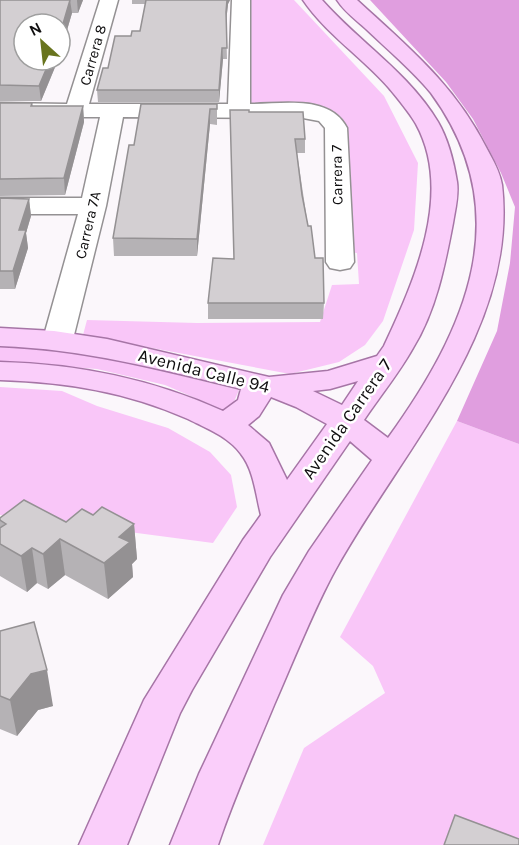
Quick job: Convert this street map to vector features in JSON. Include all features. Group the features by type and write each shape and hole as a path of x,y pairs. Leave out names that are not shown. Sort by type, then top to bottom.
{"main road":[{"name":"Avenida Carrera 7","path":"102,845 154,723 172,687 279,516 399,347 431,269 445,197 443,169 436,144 428,126 409,99 312,0"},
{"path":"194,845 222,775 301,598 344,525 441,381 471,323 494,250 493,206 485,172 468,132 453,106 414,61 346,0"},
{"name":"Avenida Calle 94","path":"0,337 58,339 130,352 258,384 319,405 345,422 390,458"},
{"path":"223,424 247,411 258,393 258,384 330,380 387,363"},
{"name":"Avenida Calle 94","path":"0,371 64,374 135,387 223,424 246,439 265,465 279,516"}],"street":[{"name":"Carrera 8","path":"76,110 109,0"},
{"path":"239,111 241,0"},
{"name":"Carrera 7","path":"0,110 303,111 323,113 329,117 336,128 340,262"},
{"name":"Carrera 7A","path":"58,339 93,206 112,110"},
{"path":"0,206 93,206"}],"shaded area":[{"path":"241,0 294,0 384,96 418,163 414,230 383,321 365,345 339,362 290,374 83,335 87,320 197,323 320,322 332,285 359,284 357,253 339,252 329,117 239,111"},
{"path":"370,0 519,0 519,444 457,421 497,331 510,263 515,207 501,173 473,119 446,82"},
{"path":"0,343 106,357 239,390 233,404 225,411 165,385 97,369 0,362"},
{"path":"0,387 62,391 97,406 168,428 210,452 231,475 237,507 213,543 0,515"},
{"path":"457,421 519,444 519,845 263,845 304,748 385,693 373,666 340,637"}],"building":[{"path":"0,0 70,0 66,12 12,12 12,72 45,72 39,86 0,85"},
{"path":"146,0 227,0 227,48 222,48 219,90 97,90 103,68 108,68 115,36 131,36 132,31 140,31"},
{"path":"0,103 32,103 31,106 83,106 64,178 0,179"},
{"path":"141,104 217,104 217,109 210,109 197,239 113,238 129,145 134,145"},
{"path":"230,110 303,112 305,139 295,139 302,195 308,226 311,226 315,258 323,258 324,303 208,303 213,258 234,259"},
{"path":"0,198 29,199 19,230 26,230 13,271 0,271"},
{"path":"24,500 66,522 82,509 93,515 102,507 134,524 119,537 130,542 104,563 60,539 43,554 32,548 21,556 0,544 0,528 6,524 0,518"},
{"path":"34,622 47,670 31,674 10,700 0,696 0,631"},
{"path":"455,815 519,839 519,845 444,845"}]}
